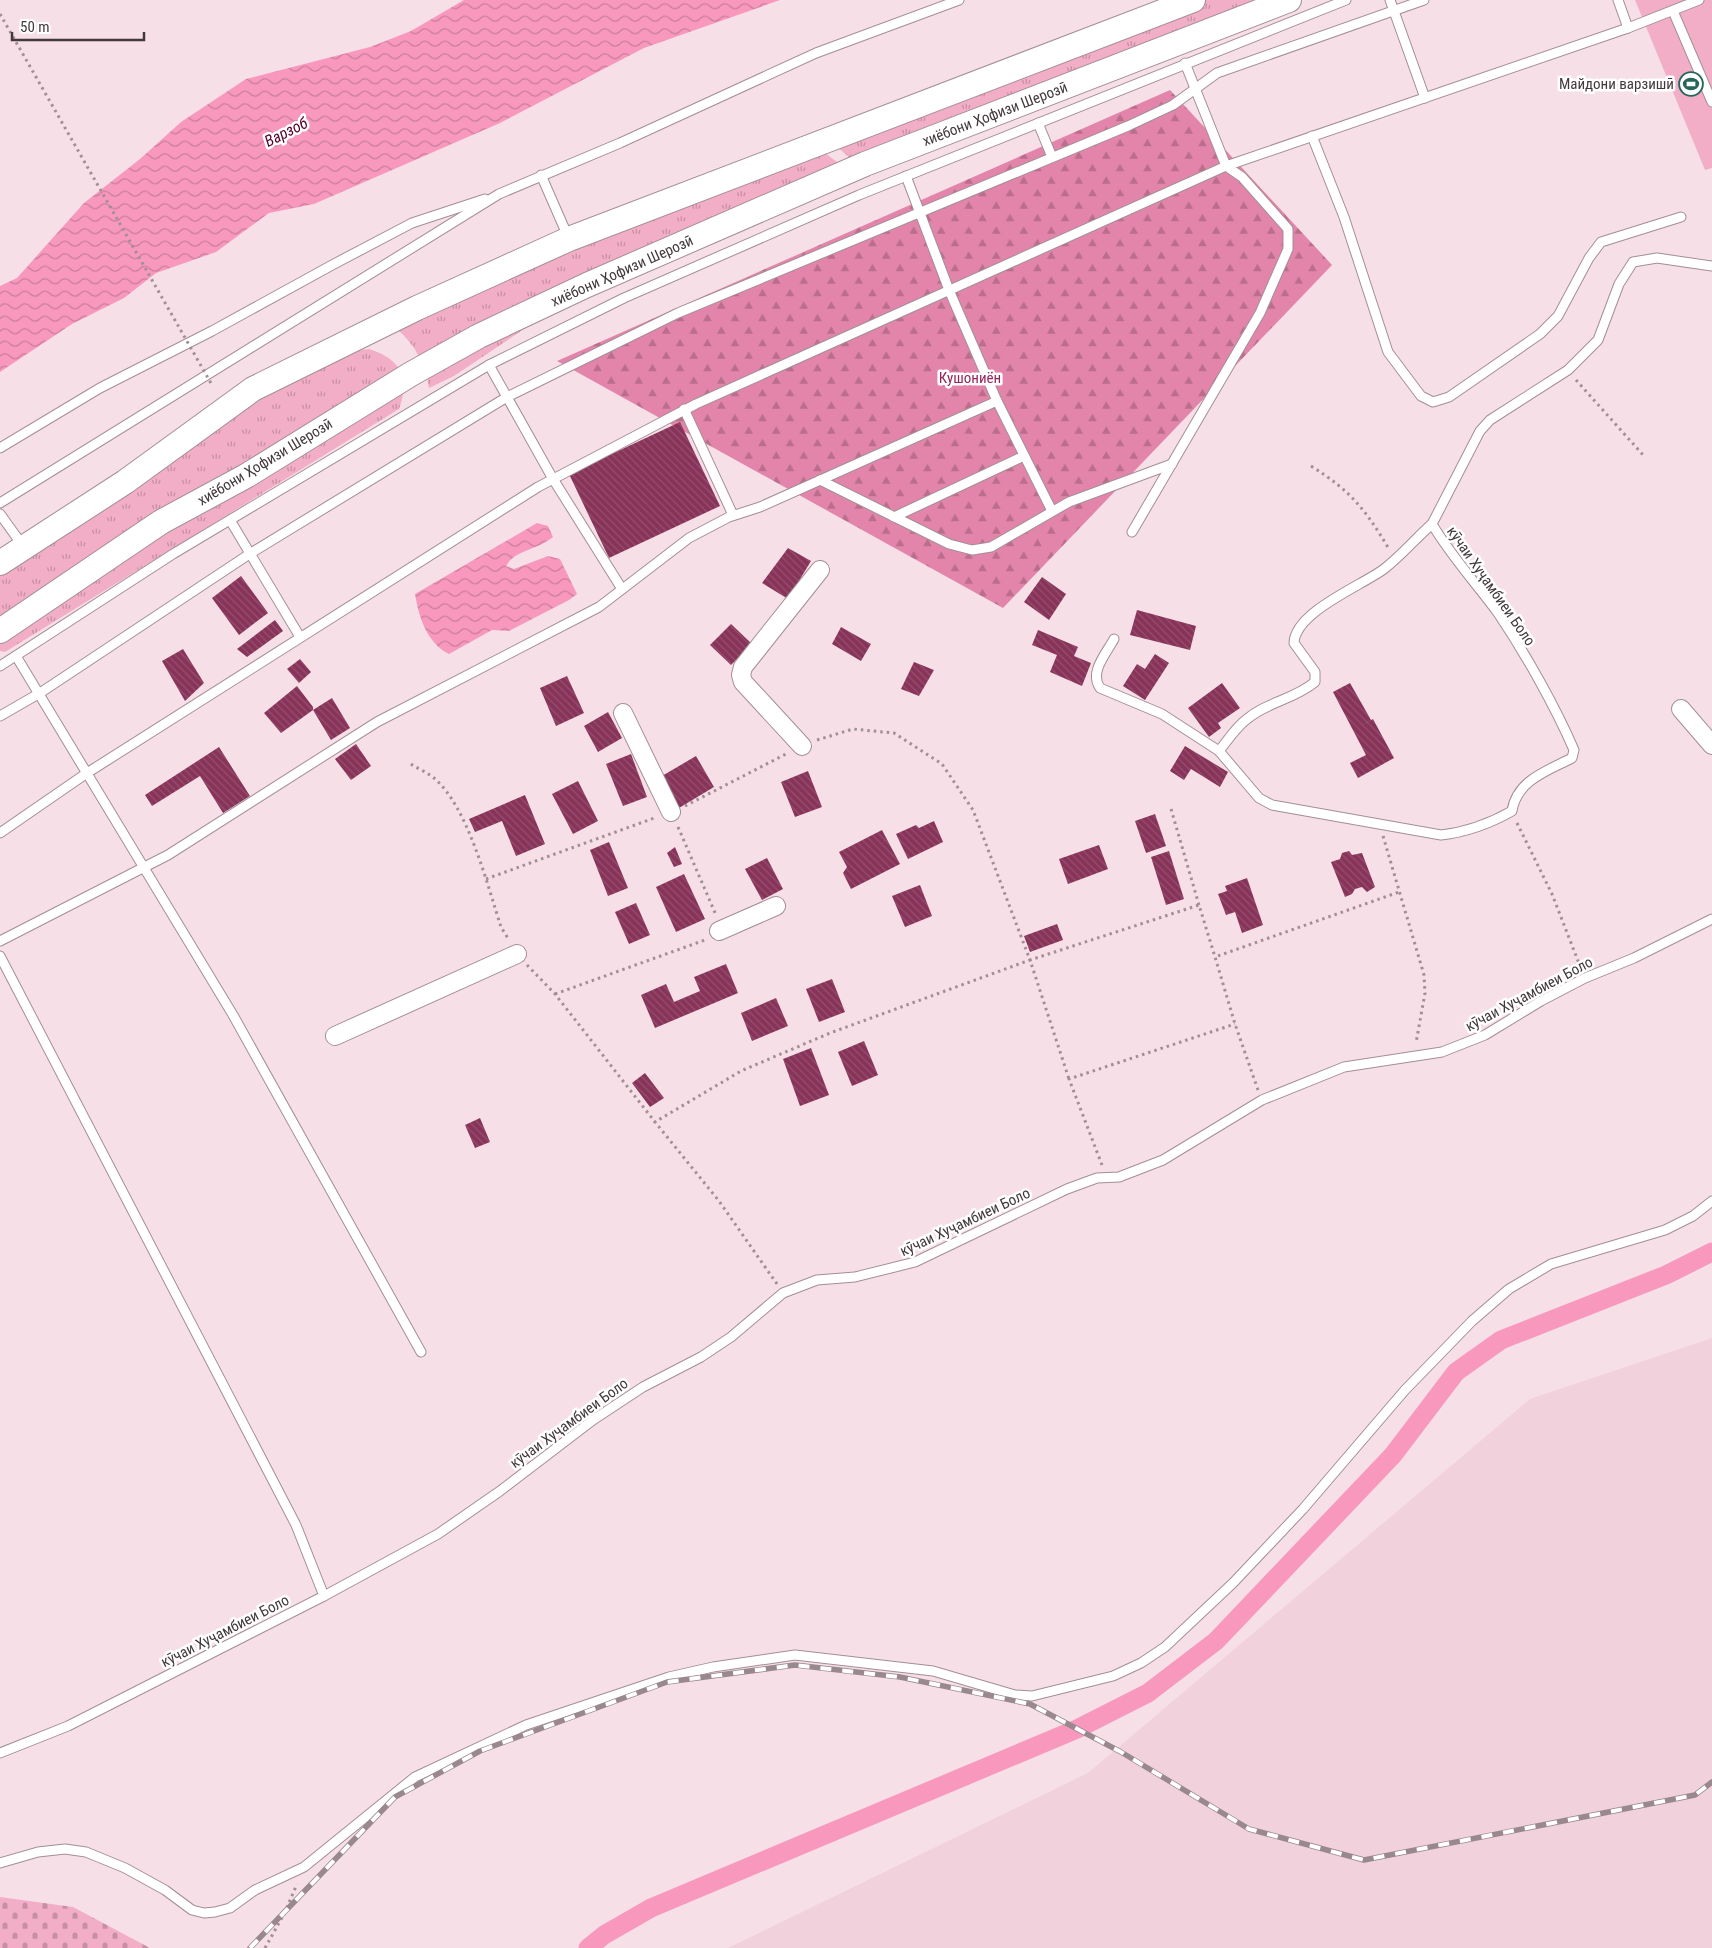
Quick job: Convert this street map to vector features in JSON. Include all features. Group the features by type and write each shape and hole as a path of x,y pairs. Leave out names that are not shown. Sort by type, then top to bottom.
{"main road":[{"path":"0,564 125,482 253,389 417,308 569,239 1193,0"},
{"name":"хиёбони Ҳофизи Шерозӣ","path":"0,631 161,522 246,476 411,374 479,336 587,285 865,164 1289,0"}],"street":[{"path":"802,746 743,682 741,675 743,667 820,570"},
{"path":"1681,709 1712,745"},
{"path":"623,713 671,812"},
{"path":"719,931 776,906"},
{"path":"335,1036 517,954"}],"lane":[{"path":"0,448 100,388 212,331 412,223 499,194 620,143 816,53 959,0"},
{"path":"0,666 230,520 490,365 624,298 906,176 1346,0"},
{"path":"1390,0 1425,98"},
{"path":"0,716 40,693 251,553 507,397 678,313 1173,105 1217,73 1338,32 1424,0"},
{"path":"1618,0 1628,28"},
{"path":"0,833 86,773 553,479 684,410 1226,166 1628,28 1699,0"},
{"path":"1673,10 1712,102"},
{"path":"1132,532 1260,313 1288,249 1288,230 1242,177 1226,166 1185,63"},
{"path":"1038,122 1052,157"},
{"path":"1312,136 1344,217 1388,352 1421,396 1433,402 1449,397 1540,334 1558,316 1589,258 1601,242 1681,217"},
{"path":"541,175 569,239"},
{"path":"906,176 949,290 997,401 1052,511"},
{"path":"0,503 499,194"},
{"name":"кӯчаи Хуҷамбиеи Боло","path":"1512,811 1519,791 1529,780 1572,758 1574,750 1534,673 1498,614 1448,552 1432,524 1480,431 1490,420 1568,370 1598,340 1619,284 1633,262 1657,258 1712,266"},
{"path":"490,365 553,479 622,589"},
{"path":"0,941 168,855 377,722 599,607 688,538 733,515 760,507 997,401"},
{"path":"684,410 733,515"},
{"path":"894,517 1024,456"},
{"path":"820,480 949,544 972,550 990,547 1069,502 1172,464"},
{"path":"0,514 24,548"},
{"path":"230,520 300,638"},
{"path":"1219,751 1247,718 1301,694 1315,682 1315,672 1294,644 1298,631 1311,614 1384,568 1432,524"},
{"path":"1114,639 1096,672 1095,681 1100,688 1162,714 1219,751 1259,798 1272,805 1442,834 1461,832 1489,824 1512,811"},
{"path":"16,656 233,1015 421,1352"},
{"name":"кӯчаи Хуҷамбиеи Боло","path":"0,1753 68,1726 324,1596 438,1534 500,1491 593,1420 643,1387 701,1358 731,1337 783,1292 817,1280 855,1277 915,1262 1067,1189 1096,1178 1130,1173 1162,1160 1262,1100 1344,1067 1442,1052 1485,1035 1541,1001 1585,978 1634,958 1712,920"},
{"path":"0,956 296,1525 324,1596"},
{"path":"0,1863 38,1852 56,1850 86,1852 125,1868 165,1890 192,1910 204,1913 230,1908 255,1890 304,1867 415,1777 526,1725 670,1677 713,1666 795,1655 933,1671 1016,1695 1032,1696 1113,1676 1140,1663 1165,1647 1233,1583 1303,1509 1405,1390 1472,1321 1509,1289 1551,1264 1665,1230 1693,1216 1712,1201"}],"path":[{"path":"0,14 212,384"},
{"path":"1568,370 1644,456"},
{"path":"1311,466 1337,483 1359,503 1395,558"},
{"path":"486,879 671,812 802,746 853,729 894,733 942,764 973,810 1030,960 1069,1079 1106,1178"},
{"path":"1171,809 1235,1024 1262,1100"},
{"path":"1512,811 1552,894 1585,978"},
{"path":"555,994 714,936 719,931 720,924 671,812"},
{"path":"1380,824 1398,892 1424,975 1426,993 1414,1056"},
{"path":"1215,957 1398,892"},
{"path":"783,1292 719,1201 655,1122 741,1071 830,1033 1030,960 1199,905"},
{"path":"1069,1079 1235,1024"},
{"path":"266,1948 284,1914 304,1867"}],"shaded area":[{"path":"1712,1338 1712,1948 728,1948 1088,1773 1530,1399"}],"green space":[{"path":"1187,0 1271,0 851,159 834,144"},
{"name":"Майдони варзишӣ","path":"1635,0 1712,0 1712,168 1705,170"},
{"name":"Кушониён","path":"1170,90 1332,265 1003,608 557,361"},
{"path":"821,150 841,165 594,282 454,376 429,388 425,370 418,355 409,341 397,329 513,269"},
{"path":"369,349 389,358 400,371 403,379 403,388 399,409 5,652 0,651 0,574 255,400 353,351"},
{"path":"0,1897 73,1907 150,1948 0,1948"}],"water":[{"name":"Варзоб","path":"464,0 780,0 644,48 500,123 314,204 269,213 216,252 156,273 124,298 72,324 0,372 0,286 17,278 84,203 140,159 181,122 246,79 370,47 411,31"},
{"path":"537,523 548,526 553,537 547,542 515,556 506,566 514,569 548,556 560,559 577,594 509,631 492,630 449,654 441,649 425,629 415,594"}],"building":[{"path":"680,422 720,506 609,558 569,474"},
{"path":"788,548 811,561 788,599 762,583"},
{"path":"241,576 268,613 239,635 212,598"},
{"path":"1042,577 1066,594 1049,620 1024,602"},
{"path":"1137,610 1196,626 1190,650 1130,635"},
{"path":"275,620 283,631 247,657 237,649"},
{"path":"731,624 752,644 731,665 710,645"},
{"path":"841,627 871,644 861,661 832,644"},
{"path":"1038,630 1078,647 1074,656 1091,663 1082,686 1050,672 1057,655 1032,645"},
{"path":"183,649 204,683 185,701 162,661"},
{"path":"1155,654 1169,663 1145,700 1123,686 1137,664 1145,669"},
{"path":"300,659 311,672 299,683 287,669"},
{"path":"914,662 934,670 919,696 901,689"},
{"path":"567,676 584,713 556,726 540,688"},
{"path":"1222,683 1240,708 1218,723 1221,728 1209,737 1188,708"},
{"path":"1350,683 1371,720 1359,727 1373,719 1394,758 1358,778 1350,763 1366,755 1333,692"},
{"path":"297,686 313,707 313,710 281,733 264,713"},
{"path":"332,698 350,728 331,740 313,710"},
{"path":"608,712 622,738 598,752 584,726"},
{"path":"356,744 371,766 351,780 335,759"},
{"path":"1185,746 1228,772 1220,787 1191,769 1184,780 1170,771"},
{"path":"219,747 250,796 223,813 200,776 152,806 145,795"},
{"path":"631,754 647,797 623,806 606,764"},
{"path":"696,756 714,787 674,811 662,776"},
{"path":"808,771 822,807 795,817 781,782"},
{"path":"578,781 598,821 573,834 552,794"},
{"path":"525,795 545,844 516,856 502,821 475,832 469,819"},
{"path":"1155,814 1166,846 1146,853 1135,821"},
{"path":"934,821 943,842 908,859 896,834 916,825 919,828"},
{"path":"882,830 900,864 851,889 843,873 847,867 839,852"},
{"path":"609,842 628,888 608,896 590,850"},
{"path":"1099,845 1108,869 1068,884 1059,859"},
{"path":"675,847 682,864 674,867 667,853"},
{"path":"1169,851 1184,899 1166,905 1151,857"},
{"path":"1349,851 1352,855 1362,853 1375,887 1367,892 1362,887 1355,889 1352,894 1345,897 1331,862 1340,859 1342,853"},
{"path":"767,858 783,889 762,900 745,869"},
{"path":"684,874 705,919 676,932 656,887"},
{"path":"1247,878 1263,925 1242,933 1235,912 1226,915 1218,894 1227,891 1225,886"},
{"path":"920,885 932,916 905,927 892,896"},
{"path":"636,903 650,935 629,944 615,912"},
{"path":"1057,924 1063,940 1030,952 1024,936"},
{"path":"726,964 738,993 655,1028 641,995 666,984 674,1002 700,991 694,977"},
{"path":"832,979 845,1012 819,1022 806,989"},
{"path":"776,998 788,1026 752,1041 741,1013"},
{"path":"864,1041 878,1075 852,1086 838,1052"},
{"path":"811,1048 829,1095 800,1106 783,1059"},
{"path":"645,1073 664,1098 650,1107 632,1083"},
{"path":"480,1118 490,1142 475,1148 465,1125"}],"waterway":[{"path":"588,1948 604,1935 651,1908 1077,1729 1148,1693 1216,1641 1393,1455 1456,1372 1501,1340 1666,1275 1712,1252"}],"railway":[{"path":"250,1948 395,1797 480,1751 667,1682 795,1665 900,1677 1030,1704 1121,1752 1249,1829 1364,1860 1695,1795 1712,1782"}],"place":[{"name":"Майдони варзишӣ","path":"1691,84"}]}
